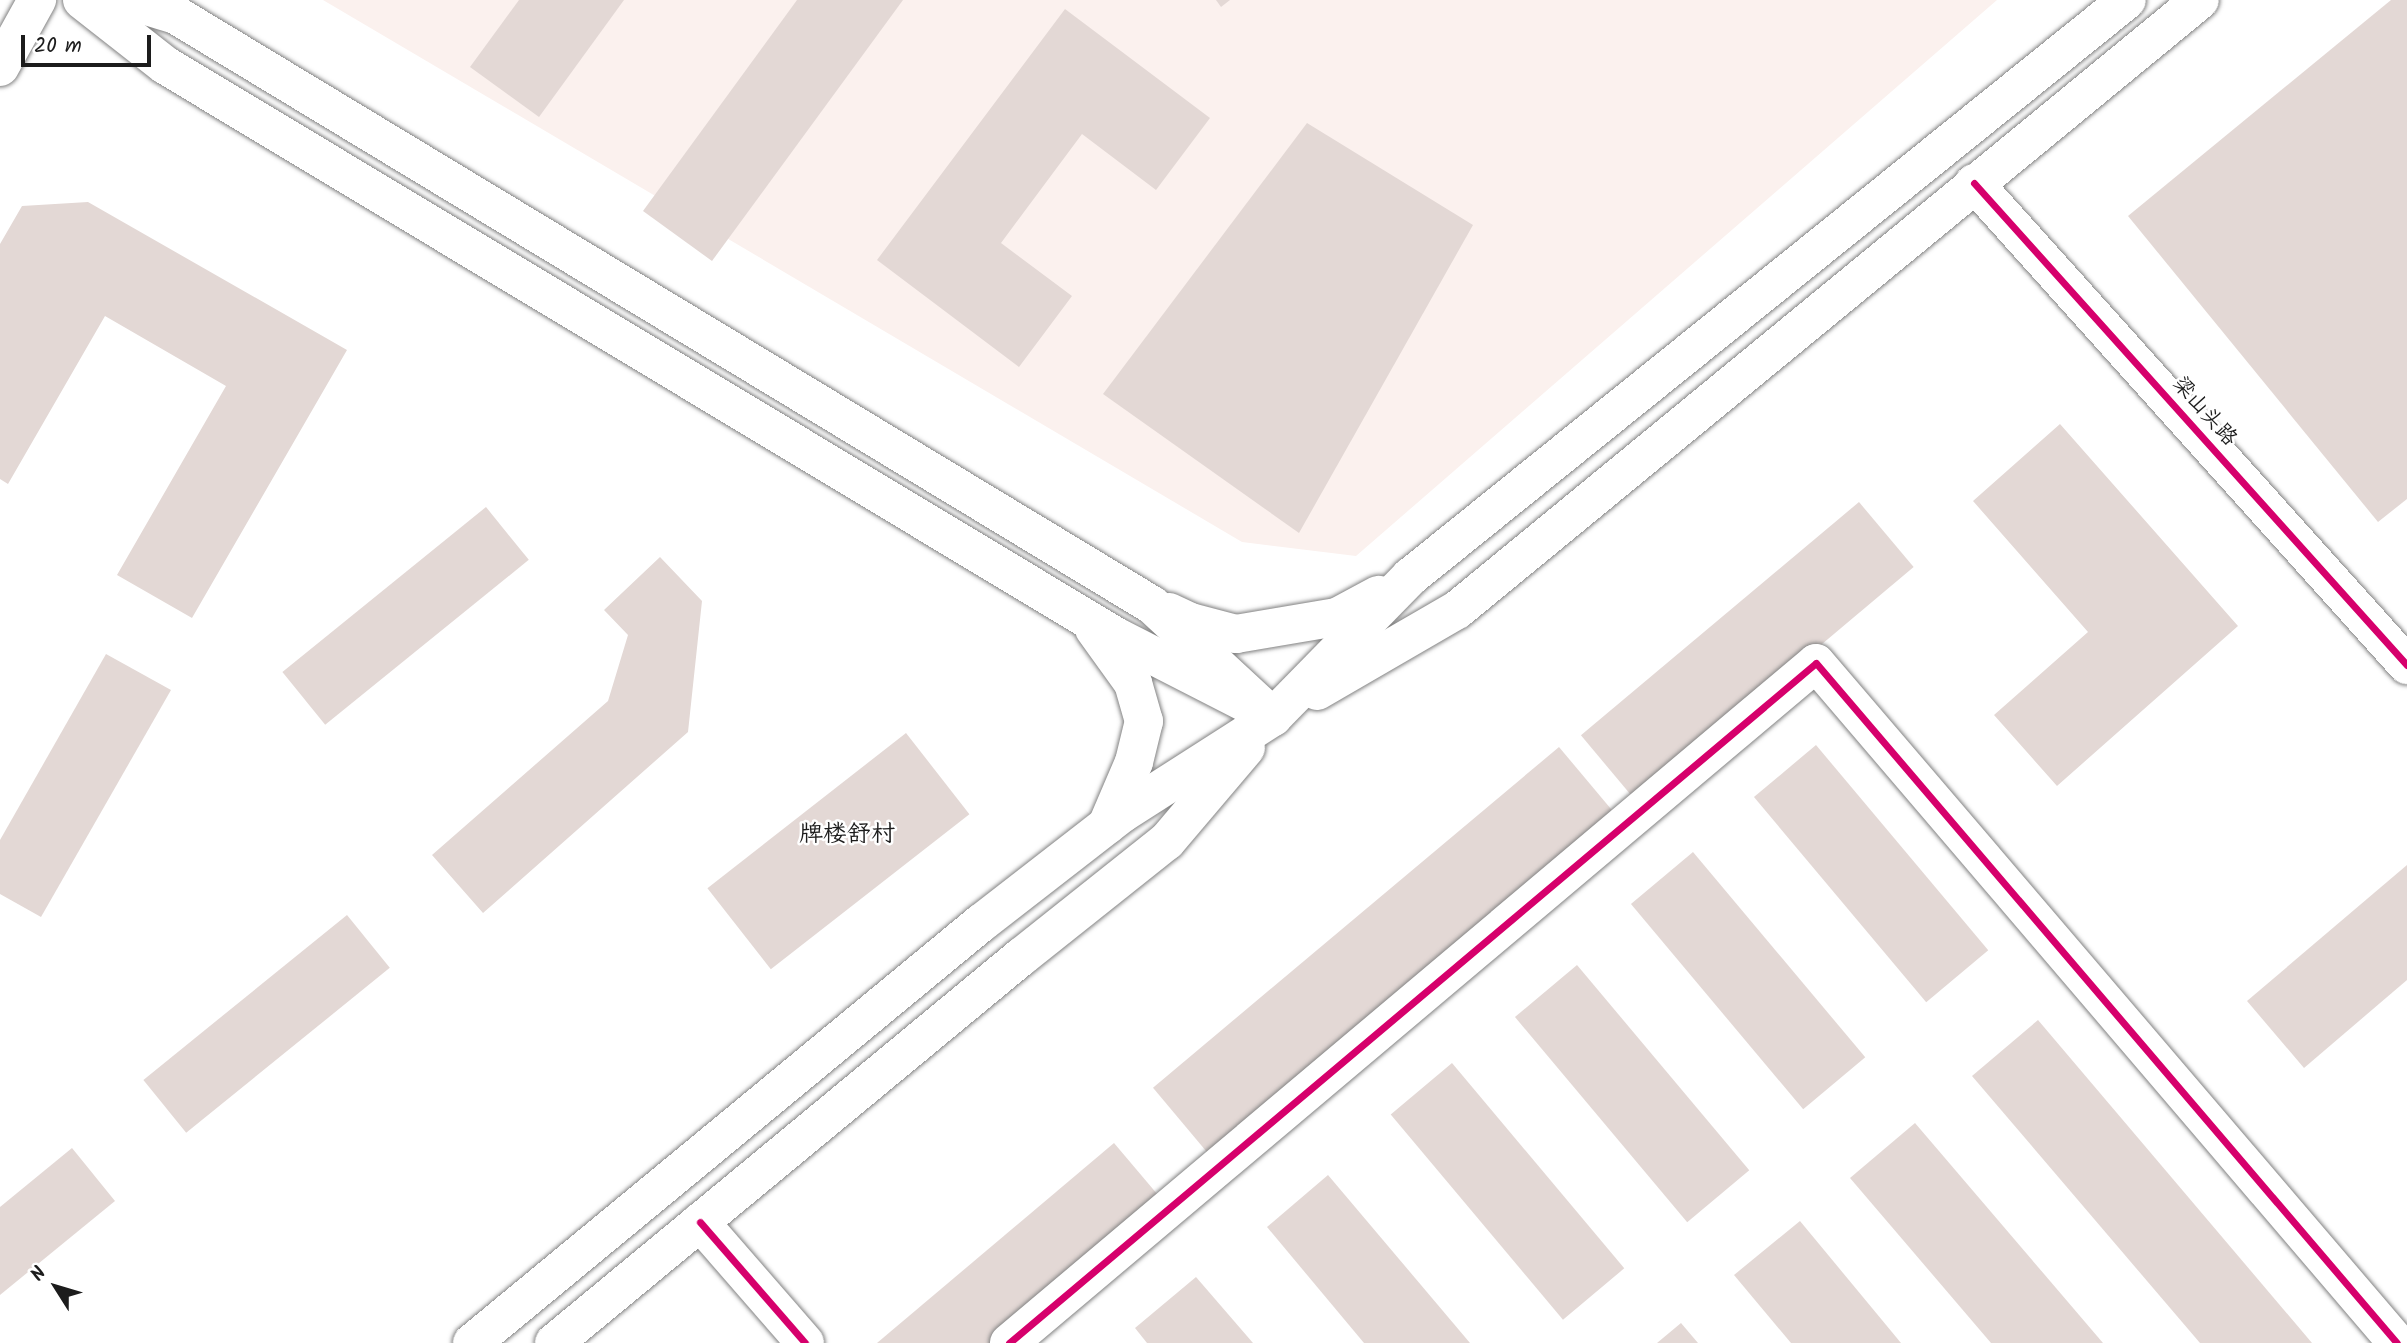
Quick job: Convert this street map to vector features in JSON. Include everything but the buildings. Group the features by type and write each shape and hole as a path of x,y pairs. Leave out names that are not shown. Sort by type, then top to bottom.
{"main road":[{"path":"0,68 37,0"},
{"path":"82,0 177,72 1087,619 1273,717"},
{"path":"127,0 176,15 1152,605 1273,717"},
{"path":"554,1343 1021,957 1167,841 1273,717 1410,577 2127,0"},
{"path":"472,1343 981,923 1107,825 1273,717 1457,610 2200,0"},
{"name":"梁山头路","path":"1974,183 2407,664"},
{"path":"1130,593 1189,622 1236,634 1337,617 1410,577"},
{"path":"1087,619 1133,683 1144,721 1134,762 1107,825"},
{"path":"1009,1343 1816,663 2397,1343"},
{"path":"700,1222 805,1343"}],"shaded area":[{"path":"323,0 1997,0 1356,556 1242,542"}],"cycle path":[{"path":"1974,183 2407,665"},
{"path":"1009,1343 1816,663 2397,1343"},
{"path":"700,1222 805,1343"}],"district":[{"name":"牌楼舒村","path":"847,835"}]}
